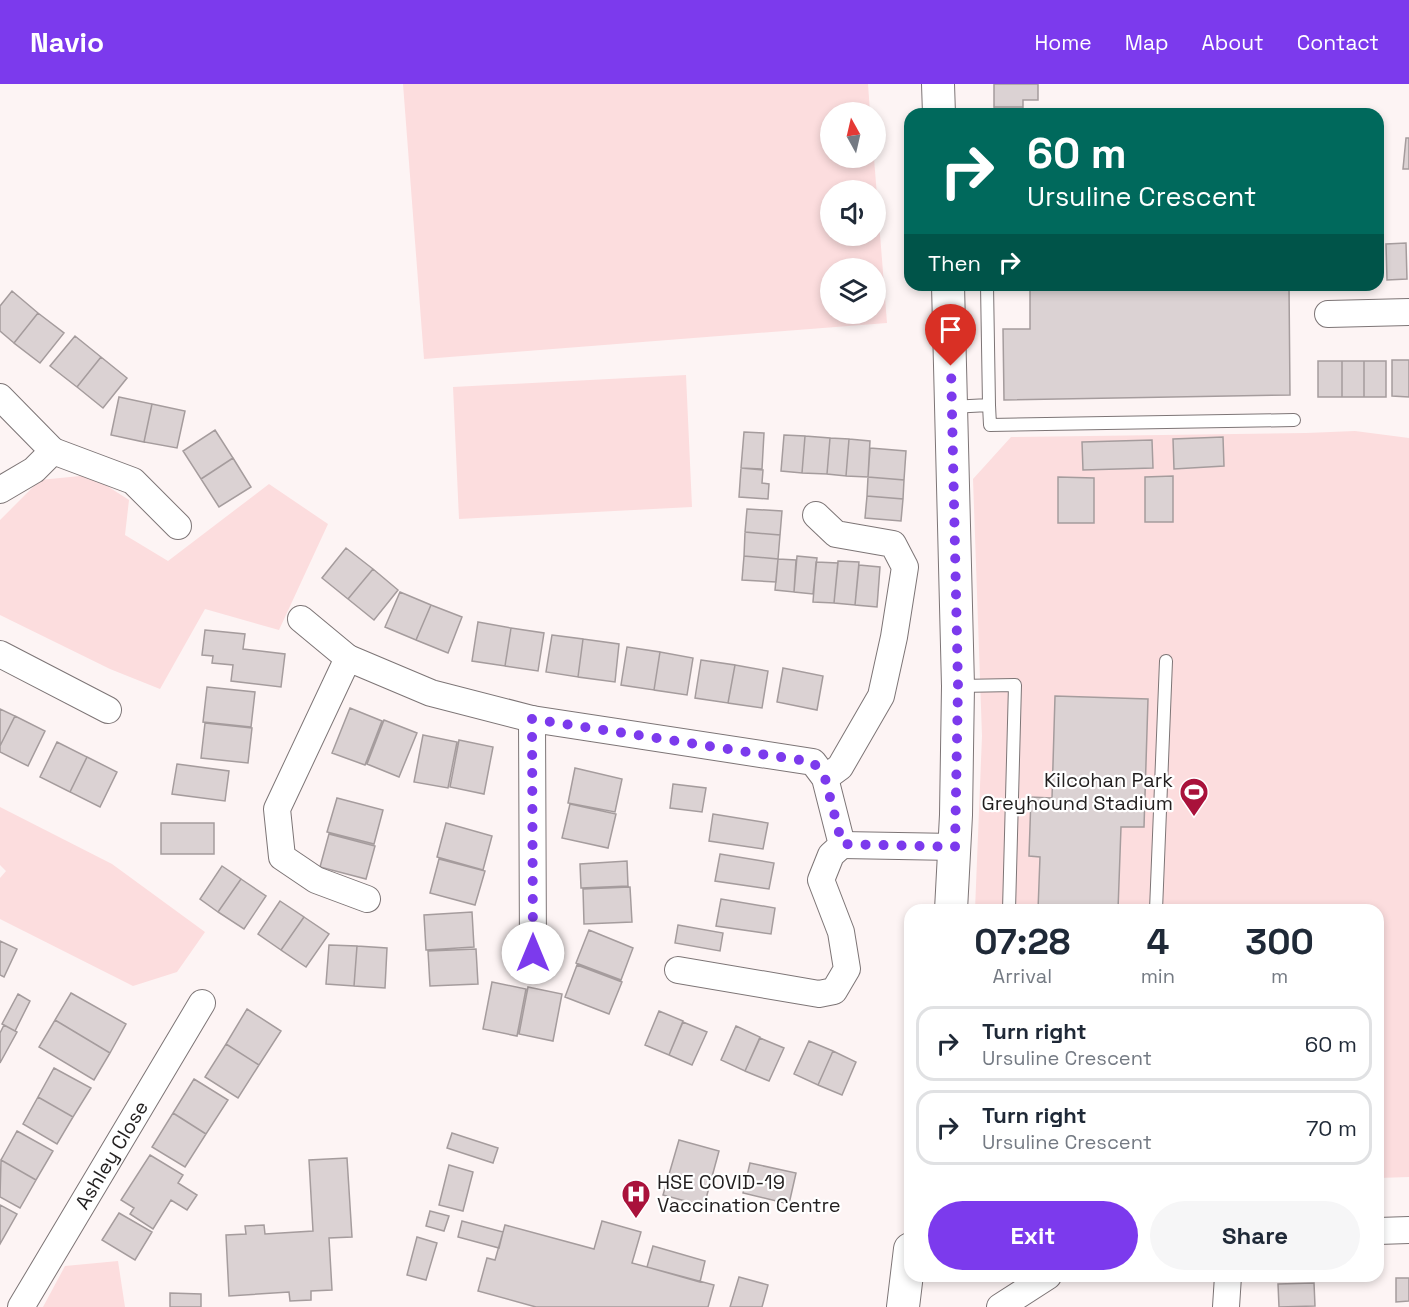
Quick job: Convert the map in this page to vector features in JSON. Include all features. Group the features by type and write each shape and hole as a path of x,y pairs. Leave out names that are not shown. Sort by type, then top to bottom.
{"street":[{"path":"938,84 939,108"},
{"path":"948,291 958,686 955,847 951,904"},
{"path":"1328,314 1409,312"},
{"path":"0,397 53,451 133,481 178,526"},
{"path":"0,490 34,470 53,451"},
{"path":"816,515 836,534 893,544 904,567 894,637 881,696 840,767 825,778"},
{"path":"301,619 348,658 431,693 532,719 813,762 825,778 842,844"},
{"path":"0,654 108,710"},
{"path":"348,658 277,809 282,856 316,880 367,899"},
{"path":"532,719 533,953"},
{"path":"678,970 819,994 834,991 846,969 841,932 821,880 831,855 842,844 955,847"},
{"name":"Ashley Close","path":"21,1307 202,1003"},
{"path":"1384,1231 1409,1230"},
{"path":"903,1307 906,1282"},
{"path":"1000,1307 1039,1282"},
{"path":"1226,1307 1228,1282"}],"lane":[{"path":"987,291 990,425 1294,420"},
{"path":"951,407 989,405"},
{"path":"1156,904 1166,661"},
{"path":"958,686 1015,685 1009,904"}],"shaded area":[{"path":"403,84 868,84 869,102 820,102 820,168 875,168 876,180 820,180 820,246 881,246 882,258 820,258 820,324 874,324 424,359"},
{"path":"686,375 692,507 459,519 453,387"},
{"name":"Kilcohan Park Greyhound Stadium","path":"1355,431 1409,438 1409,1177 1384,1178 1384,904 975,904 982,736 973,479 1011,437"},
{"path":"90,475 129,500 125,535 168,561 269,484 328,524 279,630 205,609 160,689 110,669 0,615 0,520 40,480"},
{"path":"0,807 112,864 205,932 177,972 133,986 0,919 0,878 6,871 0,865"},
{"path":"118,1261 125,1307 43,1307 65,1266"}],"building":[{"path":"994,84 1038,84 1038,100 1023,100 1023,107 994,107"},
{"path":"994,107 1023,107 1023,108"},
{"path":"1406,138 1409,138 1409,169 1403,169"},
{"path":"1406,243 1407,279 1387,280 1386,244"},
{"path":"12,291 38,313 14,343 0,331 0,306"},
{"path":"1030,291 1289,291 1290,395 1004,400 1003,329 1030,329"},
{"path":"38,313 64,333 40,363 14,343"},
{"path":"75,336 101,357 77,387 50,366"},
{"path":"101,357 127,378 103,408 77,387"},
{"path":"1392,360 1409,360 1409,397 1392,396"},
{"path":"1318,361 1342,361 1342,397 1318,397"},
{"path":"1342,361 1364,361 1364,397 1342,397"},
{"path":"1364,361 1386,361 1386,397 1364,397"},
{"path":"119,397 152,404 144,442 111,435"},
{"path":"152,404 185,411 177,448 144,442"},
{"path":"215,430 233,458 201,479 183,451"},
{"path":"744,432 764,433 762,469 741,468"},
{"path":"784,435 805,436 802,473 781,471"},
{"path":"805,436 830,438 827,474 802,473"},
{"path":"1223,437 1224,466 1174,469 1173,439"},
{"path":"830,438 849,439 846,476 827,474"},
{"path":"849,439 870,441 868,477 846,476"},
{"path":"1152,440 1153,468 1083,470 1082,442"},
{"path":"870,448 906,451 904,480 868,477"},
{"path":"233,458 251,487 219,507 201,479"},
{"path":"741,468 763,470 762,483 769,484 768,499 739,497"},
{"path":"1173,476 1173,522 1145,522 1145,477"},
{"path":"868,477 904,480 903,499 867,496"},
{"path":"1058,477 1094,478 1094,523 1058,523"},
{"path":"867,496 903,499 901,521 865,518"},
{"path":"747,509 782,511 780,535 745,532"},
{"path":"745,532 780,535 778,559 744,556"},
{"path":"346,548 373,569 348,599 322,578"},
{"path":"744,556 778,559 776,582 742,580"},
{"path":"797,556 817,558 813,594 794,592"},
{"path":"778,559 796,560 794,592 775,590"},
{"path":"838,561 859,562 855,605 834,603"},
{"path":"816,562 838,563 834,603 813,602"},
{"path":"859,565 880,567 877,607 855,605"},
{"path":"373,569 398,590 374,620 348,599"},
{"path":"400,592 431,605 416,640 385,627"},
{"path":"431,605 462,617 448,653 416,640"},
{"path":"478,622 511,628 505,666 472,661"},
{"path":"511,628 544,633 538,671 505,666"},
{"path":"205,630 245,634 243,649 285,654 281,687 231,681 233,665 212,663 213,656 202,655"},
{"path":"552,635 583,639 578,677 546,672"},
{"path":"583,639 619,644 615,682 578,677"},
{"path":"627,647 660,652 654,690 621,685"},
{"path":"660,652 693,658 687,695 654,690"},
{"path":"701,660 735,665 728,703 695,698"},
{"path":"735,665 768,671 762,708 728,703"},
{"path":"783,668 823,676 817,710 777,702"},
{"path":"207,687 255,692 251,727 203,722"},
{"path":"1055,696 1148,699 1144,827 1121,827 1118,904 1038,904 1040,857 1029,856 1031,797 1052,798"},
{"path":"350,708 382,721 365,765 332,753"},
{"path":"0,709 15,716 0,746"},
{"path":"15,716 45,731 28,766 0,752 0,746"},
{"path":"384,720 417,733 399,777 367,764"},
{"path":"205,723 252,728 248,763 201,758"},
{"path":"423,735 457,742 448,788 414,782"},
{"path":"459,740 493,747 484,794 450,787"},
{"path":"57,742 87,757 70,792 40,777"},
{"path":"87,757 117,772 100,807 70,792"},
{"path":"177,764 229,771 225,801 172,794"},
{"path":"575,768 622,779 615,812 568,803"},
{"path":"673,784 706,788 702,812 670,808"},
{"path":"337,798 383,810 374,844 327,832"},
{"path":"570,804 616,814 608,848 562,838"},
{"path":"713,814 768,823 763,849 709,841"},
{"path":"161,823 214,823 214,854 161,854"},
{"path":"446,823 492,836 483,870 437,857"},
{"path":"329,834 375,846 366,879 320,867"},
{"path":"720,854 774,863 769,889 715,881"},
{"path":"439,859 485,871 475,905 430,893"},
{"path":"627,861 628,886 581,888 580,864"},
{"path":"222,866 241,879 218,912 200,899"},
{"path":"241,879 266,896 244,929 218,912"},
{"path":"630,887 632,922 584,924 583,889"},
{"path":"721,899 775,908 771,934 716,926"},
{"path":"280,901 304,917 281,950 258,934"},
{"path":"472,912 474,947 426,950 424,915"},
{"path":"304,917 329,934 306,967 281,950"},
{"path":"678,925 723,933 720,951 675,943"},
{"path":"589,930 633,948 621,980 576,963"},
{"path":"0,941 17,949 4,977 0,975"},
{"path":"329,945 357,946 354,986 326,984"},
{"path":"357,946 387,948 385,988 354,986"},
{"path":"476,949 478,984 430,986 428,951"},
{"path":"577,965 622,982 609,1014 565,997"},
{"path":"492,982 526,989 517,1036 483,1029"},
{"path":"528,987 562,994 553,1041 519,1034"},
{"path":"71,993 126,1024 110,1053 55,1020"},
{"path":"18,994 30,1001 15,1031 2,1024"},
{"path":"247,1009 281,1031 259,1065 226,1044"},
{"path":"659,1011 683,1021 669,1055 645,1045"},
{"path":"55,1020 110,1053 94,1080 39,1047"},
{"path":"683,1022 707,1032 692,1065 669,1055"},
{"path":"4,1025 17,1032 0,1063 0,1033"},
{"path":"736,1026 760,1037 745,1071 721,1060"},
{"path":"760,1038 784,1048 769,1081 745,1071"},
{"path":"809,1041 833,1051 818,1085 794,1074"},
{"path":"226,1044 259,1065 238,1098 205,1077"},
{"path":"833,1051 856,1062 842,1095 818,1085"},
{"path":"54,1068 91,1088 73,1117 38,1097"},
{"path":"194,1079 228,1100 206,1134 173,1113"},
{"path":"38,1097 73,1117 57,1144 23,1124"},
{"path":"173,1113 206,1134 185,1167 152,1147"},
{"path":"17,1131 53,1151 36,1180 1,1160"},
{"path":"452,1133 498,1148 493,1163 447,1148"},
{"path":"679,1140 719,1151 704,1206 663,1195"},
{"path":"150,1155 183,1175 178,1183 197,1195 187,1210 171,1200 153,1229 130,1214 134,1208 121,1200"},
{"path":"347,1158 352,1237 329,1238 332,1290 311,1291 311,1300 290,1301 289,1292 229,1296 226,1235 246,1234 245,1226 264,1225 265,1234 313,1231 309,1160"},
{"path":"1,1160 36,1180 20,1208 0,1197"},
{"path":"750,1163 796,1173 789,1204 743,1193"},
{"path":"449,1165 473,1172 463,1211 439,1205"},
{"path":"0,1205 17,1214 0,1244"},
{"path":"430,1211 449,1216 444,1231 426,1226"},
{"path":"119,1213 152,1232 135,1260 102,1240"},
{"path":"462,1221 503,1232 499,1248 458,1237"},
{"path":"602,1221 641,1232 632,1263 714,1285 708,1307 536,1307 478,1291 487,1258 495,1260 505,1225 594,1249"},
{"path":"417,1237 437,1243 426,1280 407,1275"},
{"path":"653,1246 705,1261 700,1282 647,1267"},
{"path":"739,1277 768,1285 762,1307 730,1307"},
{"path":"1396,1278 1409,1278 1409,1301 1396,1302"},
{"path":"1314,1283 1315,1306 1279,1307 1278,1284"},
{"path":"170,1293 201,1294 201,1307 170,1307"}],"place":[{"name":"Kilcohan Park Greyhound Stadium","path":"1194,818"},
{"name":"HSE COVID-19 Vaccination Centre","path":"636,1220"}],"route":[{"path":"533,953 532,719 813,762 825,778 842,844 955,847 958,686 951,451 951,366"}]}
